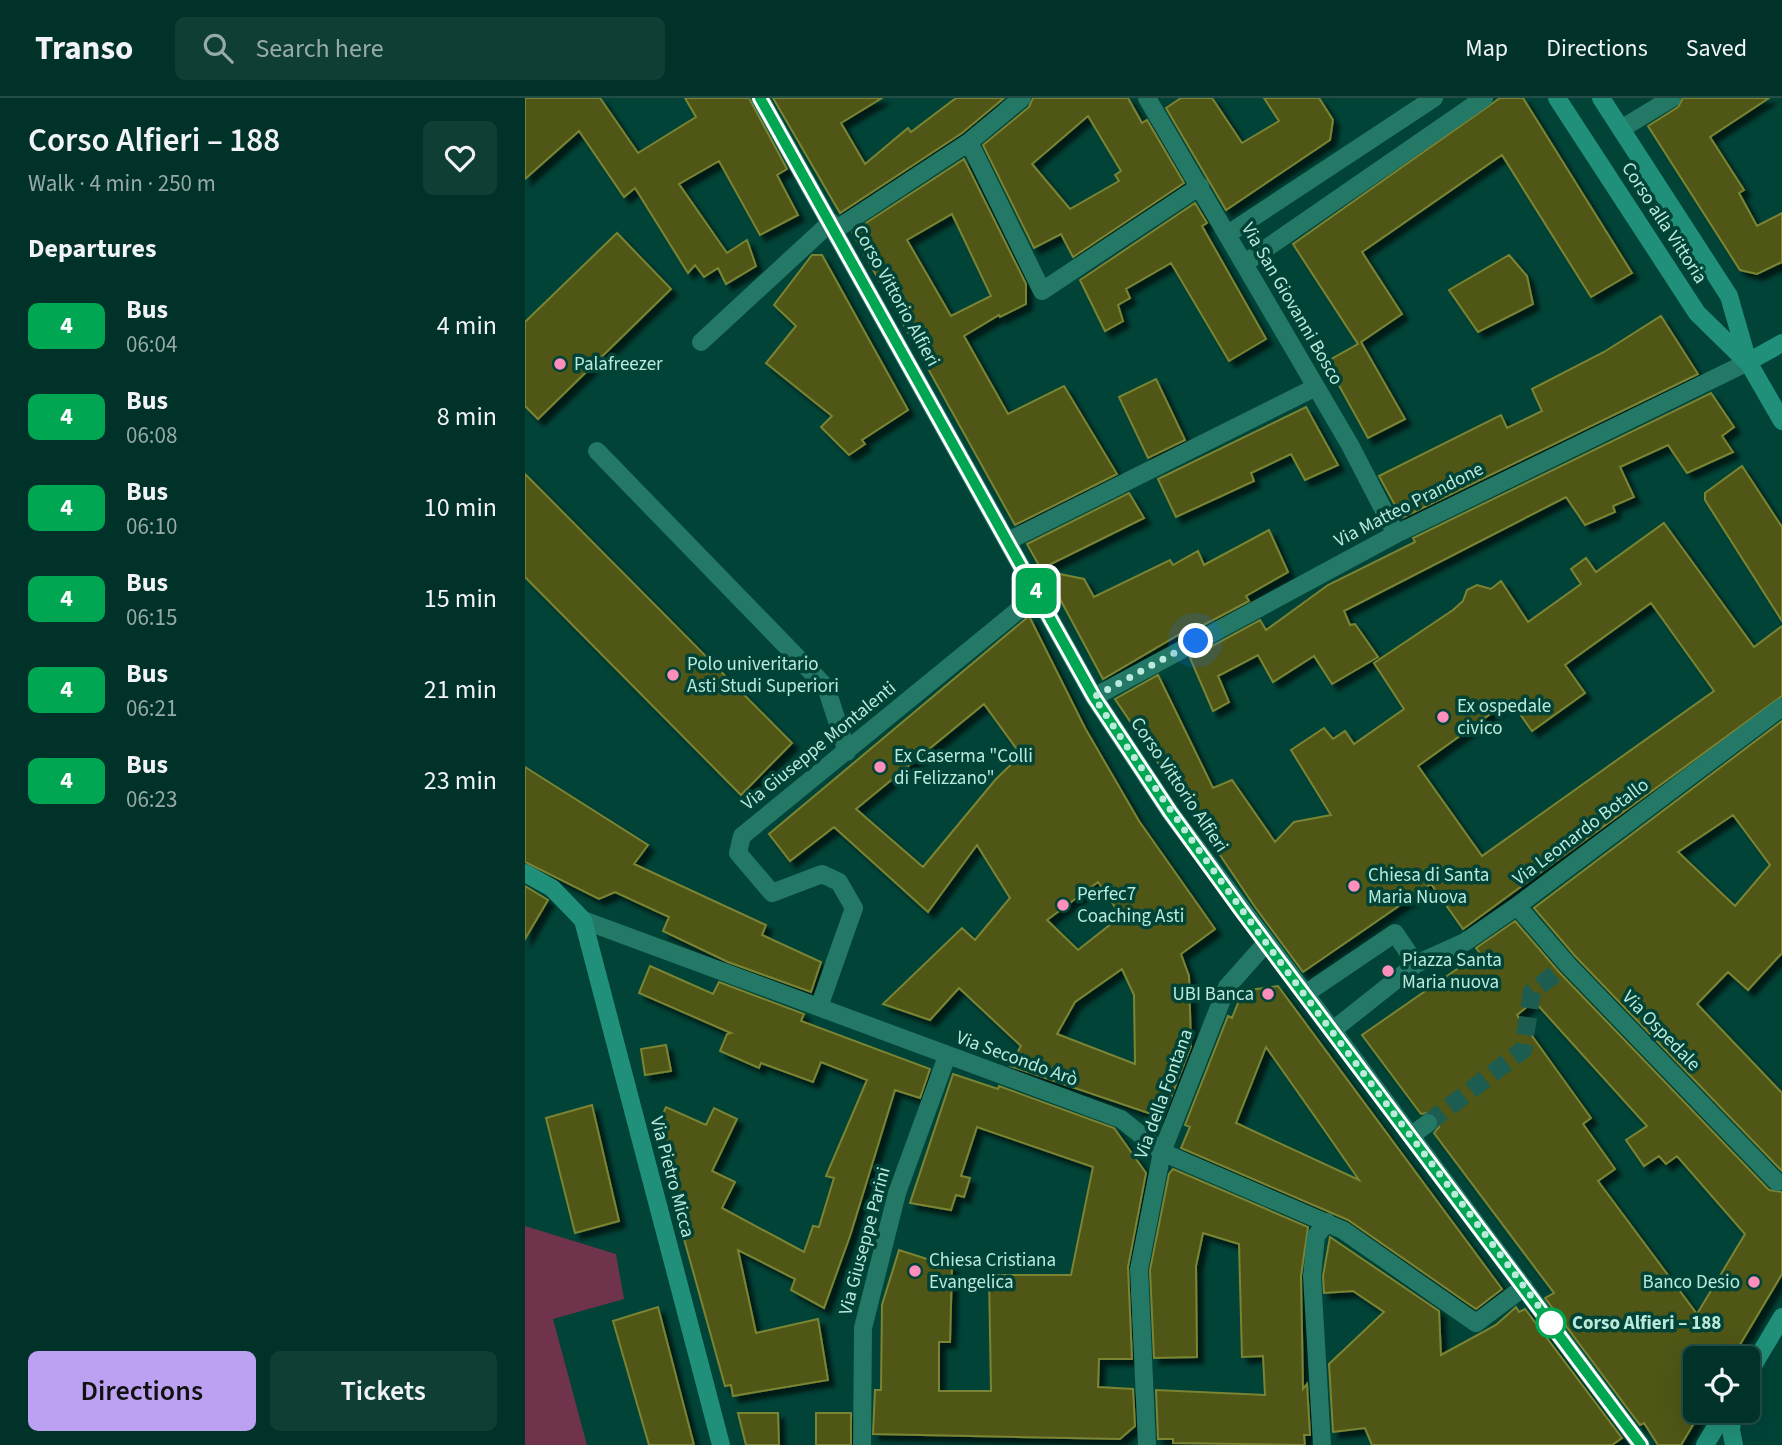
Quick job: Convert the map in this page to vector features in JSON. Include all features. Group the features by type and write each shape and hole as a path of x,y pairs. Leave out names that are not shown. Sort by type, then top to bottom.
{"street":[{"name":"Corso Vittorio Alfieri","path":"760,98 1094,697 1170,812 1641,1445"},
{"path":"701,342 833,226 969,142 1022,98"},
{"name":"Via San Giovanni Bosco","path":"1147,98 1316,387 1396,534"},
{"path":"1228,234 1434,98"},
{"path":"1245,263 1484,98"},
{"name":"Corso alla Vittoria","path":"1557,98 1697,313 1748,362"},
{"name":"Corso alla Vittoria","path":"1601,98 1729,296 1748,362 1782,421"},
{"path":"1622,129 1672,98"},
{"path":"969,142 1042,291 1200,186"},
{"path":"1262,212 1278,239"},
{"path":"1748,362 1782,343"},
{"name":"Via Matteo Prandone","path":"1094,697 1396,534 1748,362"},
{"path":"1008,541 1316,387"},
{"path":"597,452 826,687 847,752"},
{"name":"Via Giuseppe Montalenti","path":"819,1007 854,908 839,882 823,874 772,893 739,853 742,836 1038,594"},
{"name":"Via Leonardo Botallo","path":"1332,1030 1416,964 1465,942 1517,906 1782,707"},
{"name":"Via Secondo Arò","path":"525,873 552,888 583,920 1121,1119 1162,1152 1327,1222 1476,1323 1524,1287"},
{"name":"Via Ospedale","path":"1517,906 1562,968 1777,1182"},
{"name":"Via Pietro Micca","path":"583,920 721,1445"},
{"path":"1305,994 1395,933 1416,964"},
{"name":"Via della Fontana","path":"1147,1445 1139,1269 1162,1152 1227,987 1267,942"},
{"name":"Via Giuseppe Parini","path":"863,1445 863,1328 897,1193 947,1056"},
{"path":"1411,1136 1427,1124"},
{"path":"1322,1445 1312,1276 1316,1236 1327,1222"},
{"path":"1760,1354 1782,1317"},
{"path":"1705,1445 1718,1423"},
{"path":"1732,1423 1734,1445"}],"shaded area":[{"path":"525,1226 616,1254 624,1299 553,1319 587,1445 525,1445"}],"building":[{"path":"525,98 600,98 638,153 696,117 685,98 749,98 787,169 777,175 798,215 760,235 719,161 679,184 727,253 747,240 756,266 726,284 718,268 704,277 695,265 688,273 635,188 624,197 579,131 525,179"},
{"path":"773,98 882,98 841,123 865,164 908,128 911,132 956,98 1004,98 962,133 840,213"},
{"path":"1033,98 1128,98 1142,123 1147,120 1184,183 1073,257 1061,234 1034,248 983,145 1029,107","holes":["1088,116 1121,171 1115,175 1119,181 1070,209 1032,164"]},
{"path":"1181,98 1212,98 1242,143 1279,121 1264,98 1319,98 1333,120 1330,140 1226,210 1166,108"},
{"path":"1500,98 1523,98 1632,273 1591,297 1502,155 1362,252 1402,314 1361,342 1405,419 1368,438 1326,362 1358,344 1293,244"},
{"path":"1683,98 1769,98 1710,137 1744,190 1739,193 1757,226 1782,213 1782,262 1757,274 1740,270 1648,126 1678,107"},
{"path":"964,159 1026,284 1026,304 1000,317 999,315 964,336 1008,414 1064,386 1117,474 1015,525 852,232","holes":["952,214 991,296 951,316 907,240"]},
{"path":"1195,203 1207,223 1202,226 1266,339 1229,361 1171,263 1126,289 1130,298 1118,305 1123,321 1105,331 1080,280"},
{"name":"Palafreezer","path":"617,233 671,289 538,419 525,406 525,322"},
{"path":"812,255 822,255 908,410 862,440 865,444 849,455 821,427 832,416 766,363 796,326 774,305"},
{"path":"1509,255 1527,276 1533,304 1478,332 1449,290"},
{"path":"1661,316 1698,374 1402,518 1379,476 1501,415 1507,428 1542,411 1532,389 1604,352"},
{"path":"1156,379 1185,440 1148,458 1119,397"},
{"path":"1711,393 1734,427 1722,436 1733,452 1687,473 1668,445 1620,467 1634,497 1613,506 1615,512 1585,525 1566,497 1344,611 1350,625 1355,624 1378,657 1332,684 1314,656 1273,682 1258,655 1218,676 1229,702 1213,711 1190,658 1260,620 1266,630 1328,585 1415,542 1413,538"},
{"path":"1306,407 1338,465 1305,480 1291,454 1251,473 1254,481 1176,517 1158,479"},
{"path":"1742,466 1782,527 1782,621 1705,500 1705,493"},
{"name":"Polo univeritario Asti Studi Superiori","path":"525,474 792,743 741,795 525,577"},
{"path":"1129,493 1144,518 1041,569 1027,544"},
{"path":"1664,523 1754,647 1782,626 1782,696 1463,929 1431,884 1303,972 1255,907 1115,699 1158,675 1213,788 1232,780 1275,842 1294,822 1331,815 1291,750 1324,728 1333,739 1345,731 1354,744 1404,709 1374,663 1453,610 1463,601 1467,590 1477,585 1491,589 1501,581 1528,622 1581,584 1571,569 1586,558 1596,572","holes":["1651,603 1714,691 1482,856 1418,766 1510,700 1532,731 1585,693 1565,665"]},
{"path":"1269,530 1288,572 1246,596 1249,601 1181,637 1180,634 1103,679 1045,571 1084,579 1094,597 1170,560 1173,565 1198,551 1204,565"},
{"path":"1029,616 1085,728 1139,821 1215,929 1181,954 1189,976 1191,1046 1163,1118 1010,1066 1021,1046 959,988 930,1020 883,1004 962,928 975,940 1010,898 977,845 928,912 834,827 790,861 769,834","holes":["984,704 1021,755 996,779 923,867 856,809","1098,882 1121,916 1078,950 1047,920","1122,969 1134,995 1135,1064 1057,1034 1075,1002"]},
{"path":"1782,721 1782,953 1748,990 1728,972 1697,1004 1782,1093 1782,1171 1575,956 1534,908","holes":["1733,815 1770,865 1735,906 1678,852"]},
{"path":"525,767 648,845 634,864 766,925 762,935 821,962 811,992 728,962 663,931 669,917 615,892 599,899 525,862"},
{"path":"525,886 548,900 525,939"},
{"path":"1515,921 1559,972 1769,1190 1782,1192 1782,1274 1739,1346 1683,1346 1683,1423 1694,1423 1681,1445 1658,1445 1644,1423 1640,1425 1545,1298 1554,1293 1434,1133 1439,1127 1437,1117 1432,1112 1421,1114 1362,1035 1480,953 1476,948","holes":["1534,1001 1647,1126 1626,1140 1644,1166 1659,1156 1666,1164 1677,1156 1745,1234 1697,1314 1598,1181 1615,1169 1583,1124 1591,1118 1517,1015"]},
{"path":"650,966 713,994 719,982 804,1014 801,1021 930,1069 920,1098 895,1090 850,1236 824,1308 791,1290 795,1279 738,1250 756,1333 818,1319 828,1380 733,1396 731,1385 725,1386 681,1228 658,1125 666,1107 706,1125 714,1108 737,1119 712,1171 735,1182 722,1208 804,1252 813,1226 819,1227 834,1178 826,1176 867,1080 821,1062 813,1082 761,1063 759,1068 720,1051 727,1034 731,1033 639,993"},
{"path":"1278,986 1502,1289 1476,1309 1348,1220 1181,1148 1190,1127 1185,1125 1228,1016 1232,1018 1243,991","holes":["1266,1047 1359,1180 1236,1123"]},
{"path":"666,1045 671,1071 645,1075 641,1049"},
{"path":"953,1074 998,1089 999,1086 1114,1128 1146,1173 1128,1267 1132,1359 1099,1359 1098,1387 1133,1389 1135,1426 1120,1439 873,1434 875,1390 881,1390 882,1305 899,1250 952,1267 950,1342 939,1342 939,1391 991,1391 989,1275 1071,1275 1093,1167 977,1127 961,1176 970,1178 964,1197 956,1195 951,1210 910,1203"},
{"path":"592,1105 619,1221 575,1233 546,1118"},
{"path":"1173,1169 1308,1227 1301,1276 1303,1389 1307,1384 1310,1435 1304,1435 1305,1445 1173,1443 1173,1439 1158,1439 1156,1390 1265,1395 1263,1356 1242,1357 1239,1244 1203,1233 1196,1266 1197,1357 1154,1358 1150,1270 1169,1174"},
{"path":"1330,1237 1439,1311 1441,1355 1496,1325 1516,1307 1519,1312 1525,1309 1622,1438 1612,1445 1372,1445 1365,1428 1333,1432 1329,1364 1384,1312 1353,1291 1324,1293 1323,1276"},
{"path":"658,1307 694,1445 649,1445 613,1321"},
{"path":"738,1413 778,1413 779,1445 746,1445"},
{"path":"816,1413 851,1413 851,1445 816,1445"}],"tunnel":[{"path":"1428,1123 1523,1050 1532,992 1556,973"}],"bus line":[{"name":"4","path":"760,98 1094,697 1170,812 1241,910 1641,1445"}],"place":[{"name":"Palafreezer","path":"560,364"},
{"name":"Polo univeritario Asti Studi Superiori","path":"673,675"},
{"name":"Ex ospedale civico","path":"1443,717"},
{"name":"Ex Caserma \"Colli di Felizzano\"","path":"880,767"},
{"name":"Chiesa di Santa Maria Nuova","path":"1354,886"},
{"name":"Perfec7 Coaching Asti","path":"1063,905"},
{"name":"Piazza Santa Maria nuova","path":"1388,971"},
{"name":"UBI Banca","path":"1268,994"},
{"name":"Chiesa Cristiana Evangelica","path":"915,1271"},
{"name":"Banco Desio","path":"1754,1282"},
{"name":"Corso Alfieri – 188","path":"1551,1323"}],"route":[{"path":"1196,641 1094,697 1170,812 1241,910 1554,1327 1551,1323"}]}
